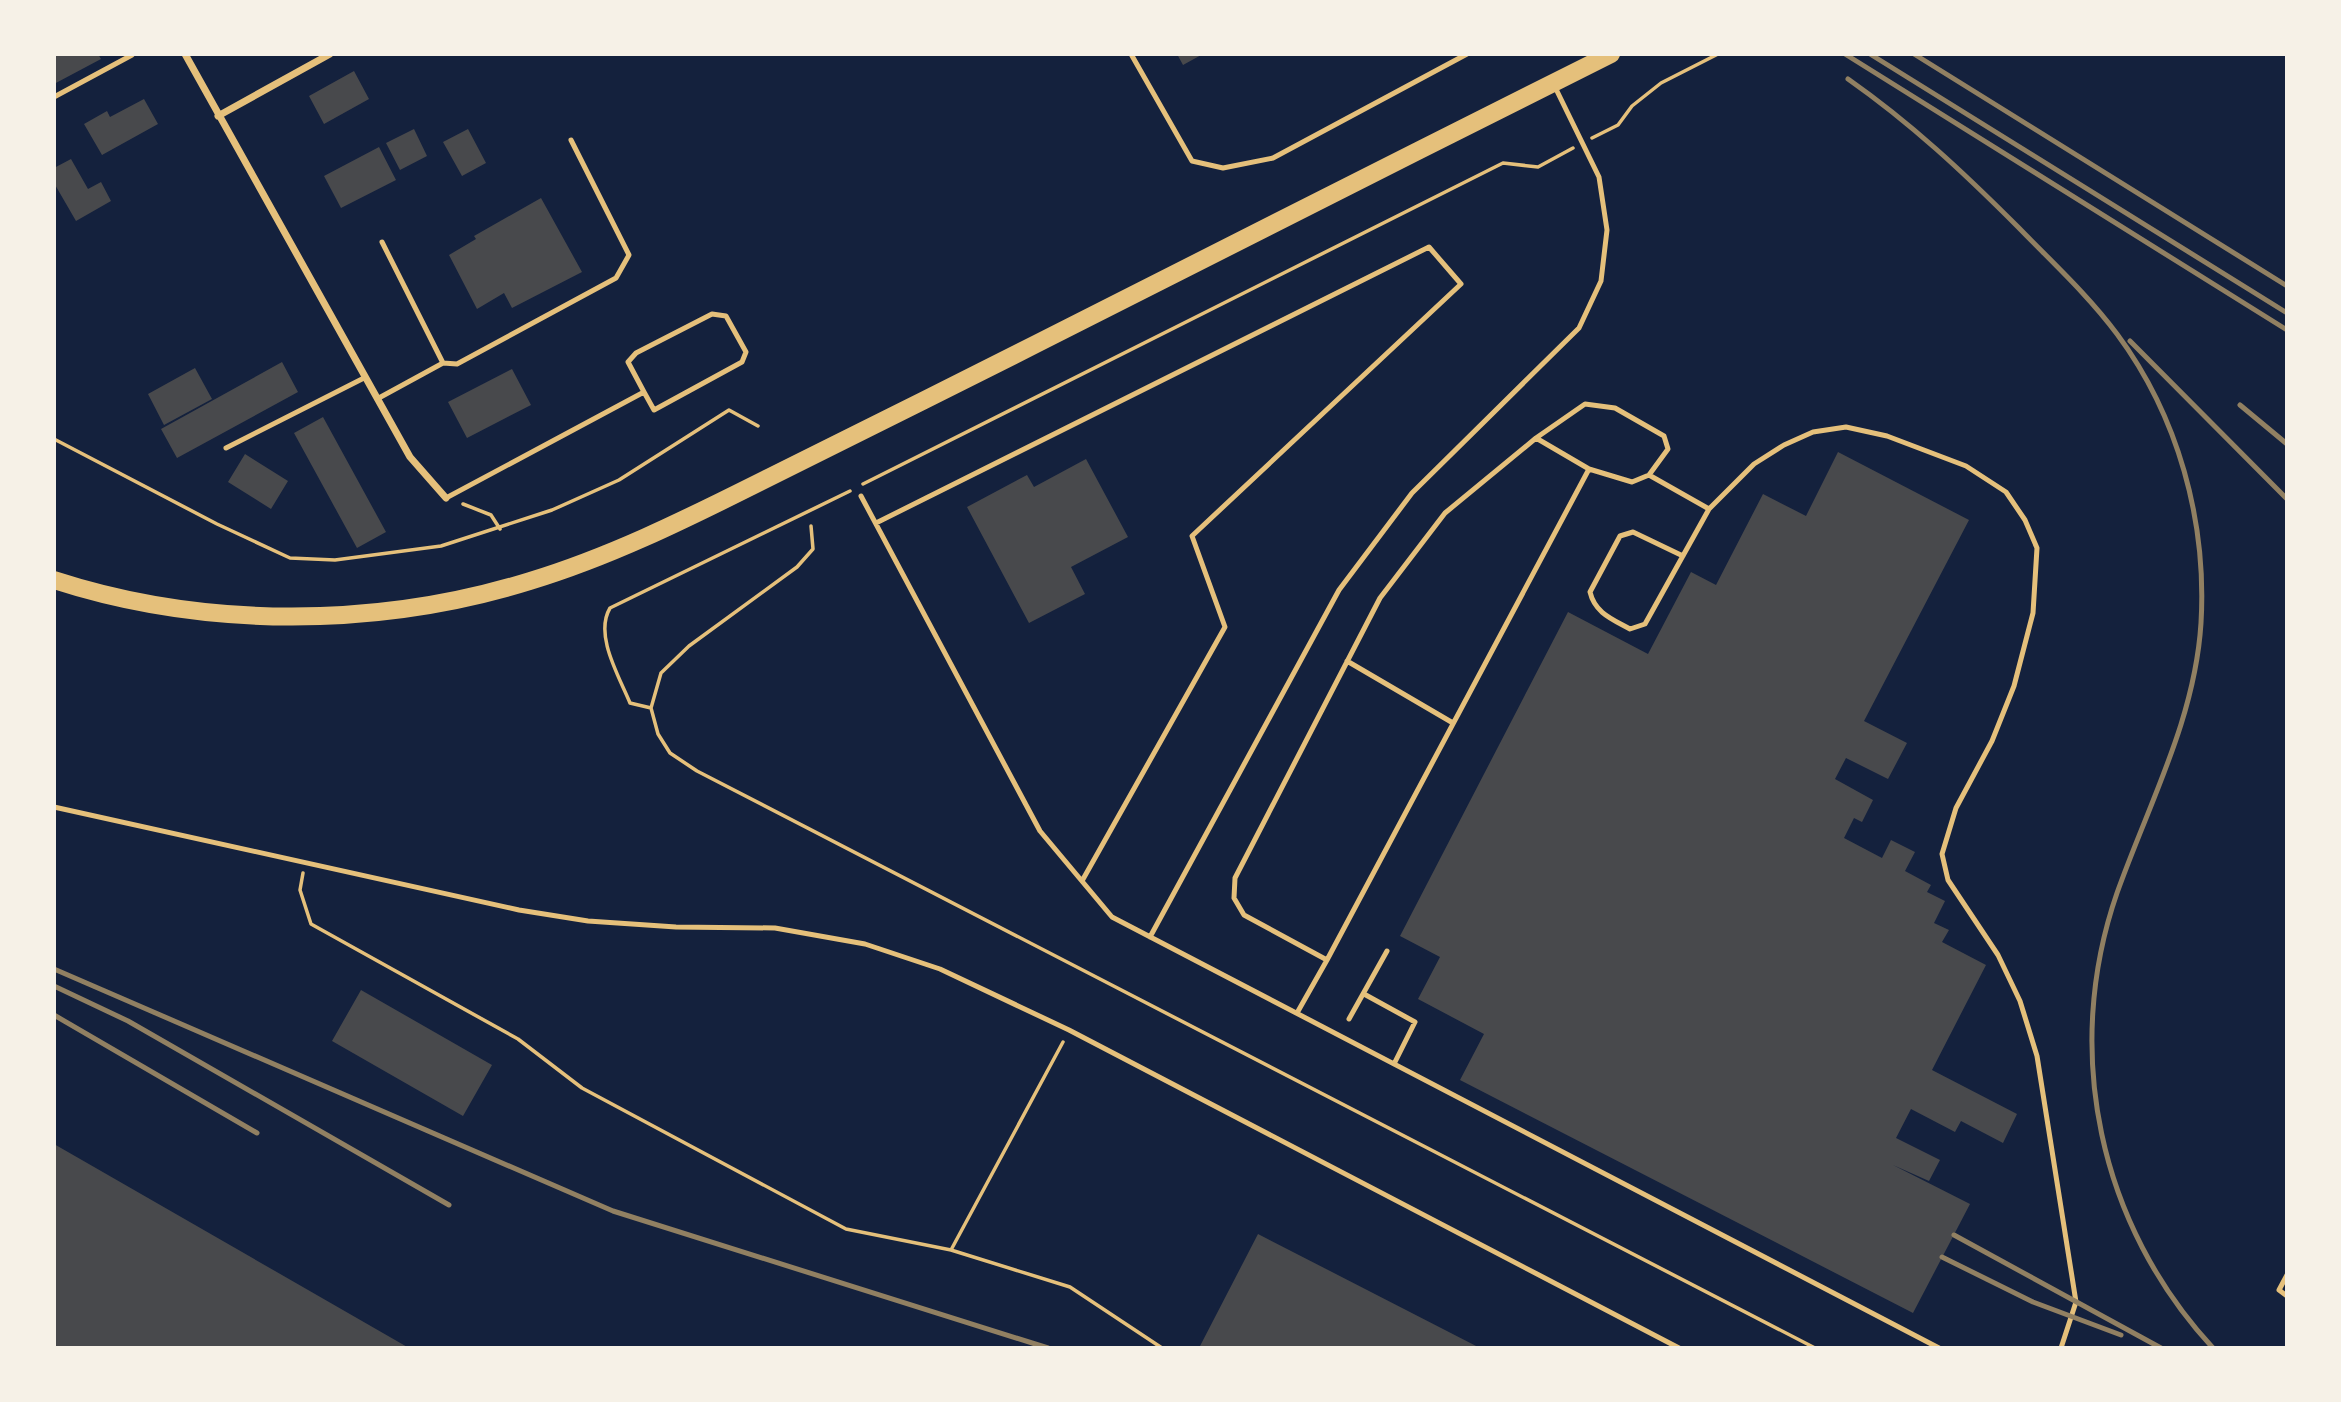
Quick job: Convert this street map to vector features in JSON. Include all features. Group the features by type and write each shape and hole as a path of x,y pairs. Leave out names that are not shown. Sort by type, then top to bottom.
{"main road":[{"path":"54,580 90,592 159,606 237,614 316,616 396,610 526,583 583,564 664,529 1611,54"}],"street":[{"path":"185,54 364,378 411,457 446,498"},
{"path":"218,116 327,55"}],"lane":[{"path":"1131,54 1192,160 1223,168 1273,158 1467,54"},
{"path":"54,97 132,55"},
{"path":"1150,937 1339,590 1412,493 1579,328 1601,281 1607,230 1598,177 1553,83"},
{"path":"377,399 443,363 457,364 616,278 629,255 571,141"},
{"path":"382,242 443,363"},
{"path":"876,523 1429,247 1461,284 1192,536 1225,627 1082,881"},
{"path":"712,314 726,316 746,352 742,362 654,410 644,392 628,362 636,353 712,314"},
{"path":"226,448 364,378"},
{"path":"446,498 644,392"},
{"path":"1327,960 1244,915 1234,898 1235,878 1380,598 1445,513 1536,438 1585,404 1615,408 1664,436 1668,449 1649,474 1632,482 1590,468 1536,438"},
{"path":"1683,556 1633,533 1620,537 1590,592 1593,605 1603,614 1630,629 1645,624 1683,556 1709,509 1754,464 1784,445 1813,432 1846,427 1888,436 1966,466 2006,492 2025,520 2037,548 2033,613 2014,686 1992,741 1956,808 1942,854 1948,880 1998,955 2020,1001 2036,1056 2076,1302 2061,1348"},
{"path":"1297,1013 1590,468"},
{"path":"1649,474 1709,509"},
{"path":"861,496 1040,831 1112,917 1939,1348"},
{"path":"1348,661 1453,723"},
{"path":"54,807 519,910 588,921 676,927 775,928 864,944 940,969 1069,1030 1679,1348"},
{"path":"1349,1019 1387,951"},
{"path":"1364,994 1415,1022 1394,1064"},
{"path":"2287,1275 2279,1290 2287,1296"}],"path":[{"path":"1618,125 1632,106 1661,83 1718,54"},
{"path":"651,708 629,703 607,646 605,617 610,608 754,539 1503,163 1538,167"},
{"path":"54,439 290,558 335,560 441,546 552,510 619,480 729,410 758,426"},
{"path":"446,498 491,515 500,529"},
{"path":"811,526 813,549 797,567 689,646 661,673 651,708 658,734 670,753 697,771 1815,1348"},
{"path":"305,861 300,890 311,924 518,1039 582,1088 846,1229 951,1250 1070,1287 1162,1348"},
{"path":"951,1250 1069,1030"}],"building":[{"path":"54,54 98,54 101,59 54,84"},
{"path":"1177,54 1203,54 1183,65"},
{"path":"354,71 369,99 324,124 309,96"},
{"path":"144,99 158,124 102,155 84,124 107,111 110,117"},
{"path":"414,129 427,156 400,170 386,143"},
{"path":"468,129 486,163 462,176 443,142"},
{"path":"379,147 396,180 341,208 324,176"},
{"path":"71,159 88,189 101,182 111,201 76,221 54,183 54,168"},
{"path":"541,198 582,272 512,308 504,293 477,309 449,255 476,239 474,236"},
{"path":"282,362 298,392 177,458 161,429"},
{"path":"195,368 212,399 164,425 148,394"},
{"path":"512,369 531,405 467,438 448,402"},
{"path":"323,417 386,532 357,548 294,433"},
{"path":"1838,452 1969,520 1864,721 1907,743 1888,779 1846,758 1835,779 1873,800 1862,822 1854,818 1844,838 1882,858 1891,840 1915,852 1905,871 1931,885 1927,892 1945,901 1934,923 1949,930 1942,942 1986,965 1932,1070 2017,1114 2003,1143 1961,1121 1955,1132 1911,1109 1896,1138 1940,1160 1929,1181 1893,1165 1970,1204 1913,1313 1460,1080 1484,1034 1418,999 1440,957 1400,936 1568,612 1648,654 1691,572 1716,585 1763,494 1806,516"},
{"path":"245,454 288,481 271,509 228,482"},
{"path":"1086,459 1128,537 1071,567 1085,594 1029,623 967,507 1027,475 1034,487"},
{"path":"361,990 492,1065 463,1116 332,1041"},
{"path":"54,1144 409,1348 54,1348"},
{"path":"1258,1234 1480,1348 1199,1348"}],"railway":[{"path":"1845,54 2287,330"},
{"path":"1870,54 2287,313"},
{"path":"1914,54 2287,286"},
{"path":"1848,79 1894,113 1957,168 2094,306 2117,334 2157,399 2184,471 2193,508 2202,585 2197,658 2180,727 2117,893 2101,953 2093,1013 2093,1074 2102,1134 2118,1192 2142,1247 2174,1300 2213,1348"},
{"path":"2130,341 2287,499"},
{"path":"2240,405 2287,444"},
{"path":"54,969 613,1211 1048,1348"},
{"path":"54,986 128,1021 449,1205"},
{"path":"54,1015 257,1133"},
{"path":"1954,1235 2161,1348"},
{"path":"1942,1257 2033,1302 2121,1335"}]}
